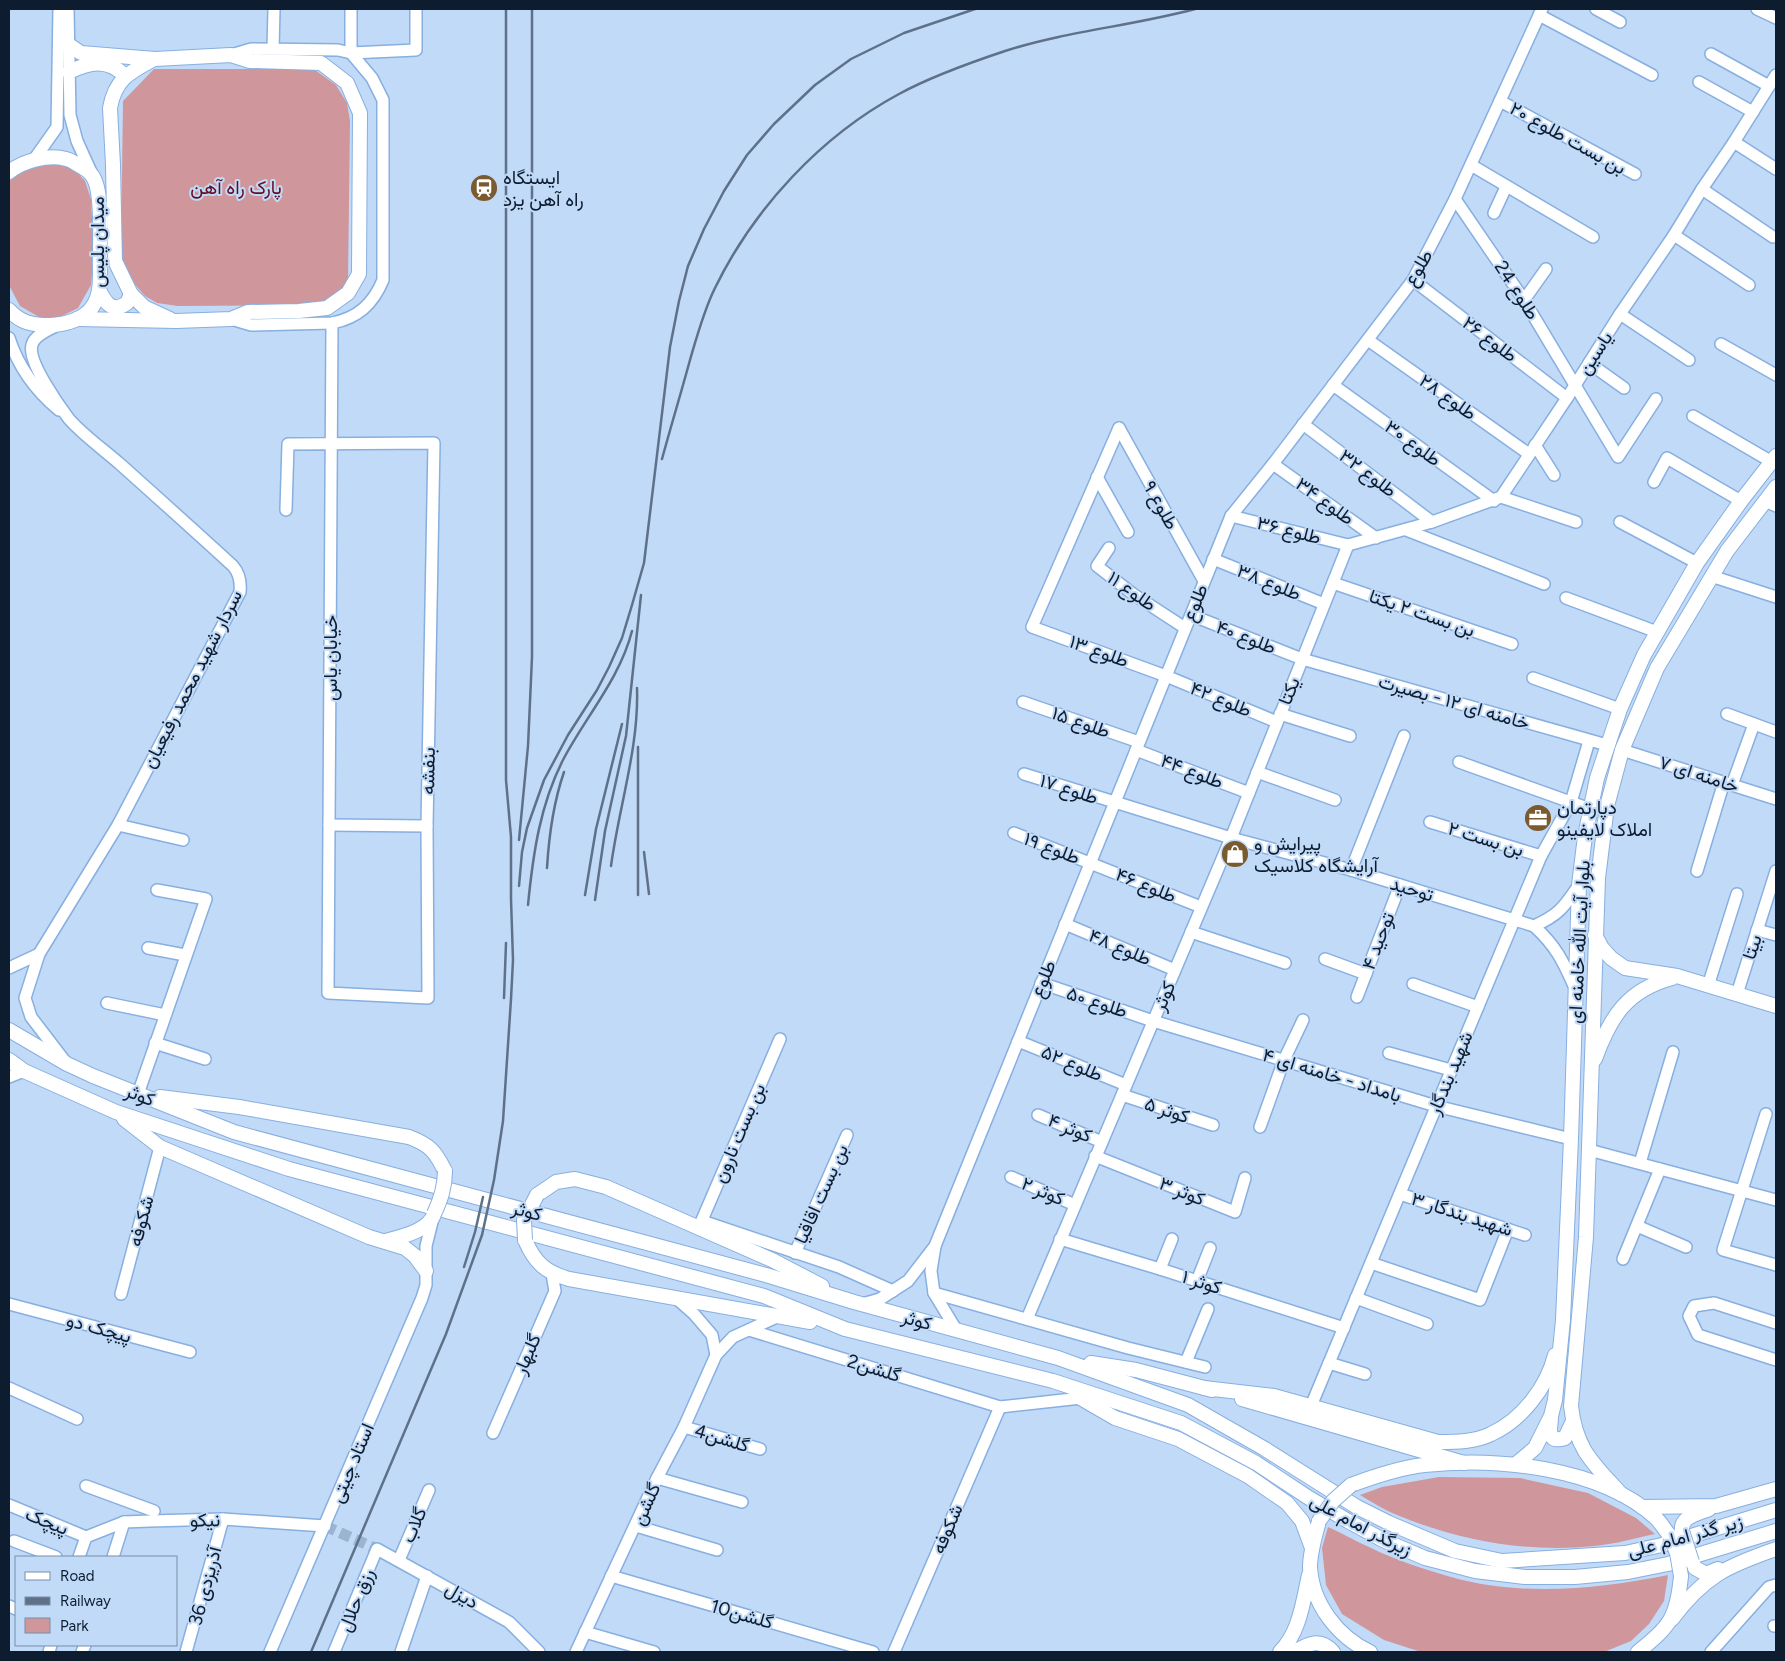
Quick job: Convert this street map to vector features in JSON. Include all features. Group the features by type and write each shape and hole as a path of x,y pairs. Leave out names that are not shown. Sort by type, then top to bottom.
{"main road":[{"path":"69,45 81,53 155,59 231,55 250,61 321,63 347,83 360,113 359,274 348,293 327,308 299,311 248,312 230,320 77,319"},
{"path":"155,59 124,76 113,95 110,108 114,181 115,261 131,294 144,307 176,321"},
{"path":"69,72 80,66 101,64 117,68 124,76"},
{"name":"میدان پلیس","path":"9,310 18,319 33,325 58,325 77,319 93,306 99,290 99,197 96,183 90,172 68,159 53,156 33,160 10,170"},
{"path":"99,290 110,307 117,308 127,303 131,294"},
{"name":"بلوار آیت الله خامنه ای","path":"1516,1464 1535,1448 1551,1416 1555,1400 1563,1320 1579,886 1585,836 1596,778 1620,709 1644,654 1697,563 1741,501 1774,459"},
{"name":"بلوار آیت الله خامنه ای","path":"1622,1494 1586,1454 1579,1442 1571,1406 1586,1237 1594,935 1601,844 1607,806 1622,750 1656,668 1711,576 1737,537 1771,504 1776,487"},
{"path":"1594,935 1611,958 1625,968 1677,976 1776,1006"},
{"path":"1591,1069 1603,1037 1620,1008 1649,986 1677,976"},
{"name":"کوثر","path":"9,1030 67,1064 93,1076 234,1132 766,1275 858,1303 1058,1358"},
{"name":"کوثر","path":"9,1060 24,1070 71,1093 116,1112 289,1169 764,1296 846,1329 1053,1381"},
{"path":"138,1094 239,1107 409,1137 426,1144 438,1155 445,1171 445,1184 442,1195 433,1216 419,1229 407,1235 385,1241"},
{"path":"116,1112 160,1147 369,1237 405,1248 415,1256 426,1271"},
{"path":"846,1329 569,1279 552,1274 541,1266 531,1253 525,1240 524,1220 537,1195 556,1182 575,1180 606,1187 700,1224 858,1303"},
{"path":"1204,1388 1274,1396 1438,1442 1464,1442 1490,1435 1506,1426 1531,1402 1552,1367 1563,1320"},
{"path":"1058,1358 1136,1370 1464,1463"},
{"name":"زیرگذر امام علی","path":"1058,1358 1188,1405 1265,1449 1357,1506 1389,1523 1455,1551 1502,1561"},
{"path":"1053,1381 1115,1418 1178,1439 1248,1476 1288,1503 1302,1522 1312,1548"},
{"name":"زیرگذر امام علی","path":"1053,1381 1181,1423 1256,1463 1309,1498 1383,1540 1425,1558 1475,1571 1525,1577 1575,1577 1628,1572 1668,1564 1776,1531"},
{"path":"1551,1416 1549,1430 1551,1436 1558,1440 1565,1438 1573,1421"},
{"path":"1365,1421 1381,1438"},
{"path":"1280,1652 1294,1630 1300,1616 1312,1548 1319,1521 1333,1501 1351,1485 1398,1470 1424,1465 1464,1463 1516,1464 1596,1483 1622,1494 1676,1534 1695,1568 1706,1574 1776,1549"},
{"path":"1672,1619 1679,1598 1681,1576 1676,1534 1685,1519 1716,1506 1776,1489"},
{"path":"1642,1507 1716,1506"},
{"name":"زیر گذر امام علی","path":"1502,1561 1625,1553 1662,1545 1776,1510"},
{"path":"1638,1652 1652,1641 1698,1588 1712,1577 1741,1561"},
{"path":"1310,1567 1313,1586 1319,1602 1329,1618 1338,1630 1352,1642 1370,1652"},
{"path":"1294,1652 1309,1643 1317,1643 1324,1645 1333,1652"}],"street":[{"path":"33,160 57,127 59,9"},
{"path":"68,9 70,115 77,141 90,172"},
{"path":"273,48 274,9"},
{"path":"230,320 251,325 332,323 343,321 358,314 370,304 383,280 383,100 372,78 351,53 351,9"},
{"path":"231,55 251,49 273,48 338,50 351,53 416,50 416,9"},
{"path":"1596,9 1620,22"},
{"path":"1757,9 1776,18"},
{"path":"1541,12 1652,75"},
{"name":"طلوع","path":"935,1246 1231,516 1273,464 1413,280 1455,199 1541,12"},
{"path":"1711,54 1774,81"},
{"name":"یاسین","path":"1498,499 1567,398 1620,314 1774,81"},
{"path":"1699,82 1753,112"},
{"name":"بن بست طلوع ۲۰","path":"1500,101 1635,174"},
{"path":"1734,142 1776,169"},
{"path":"1471,165 1593,237"},
{"path":"1494,213 1506,187"},
{"path":"1702,189 1773,237"},
{"name":"طلوع 24","path":"1455,199 1524,300 1618,457 1656,399"},
{"path":"1674,235 1749,285"},
{"path":"1524,300 1546,269"},
{"name":"طلوع ۲۶","path":"1413,280 1567,398"},
{"path":"1620,314 1689,360"},
{"name":"خیابان یاس","path":"328,993 332,323"},
{"name":"سردار شهید محمد رفیعیان","path":"58,325 35,340 32,345 32,354 35,364 47,386 70,419 234,566 241,582 240,592 118,825 39,954 25,998 31,1017 67,1064"},
{"path":"9,338 13,351 23,370 37,389 49,402 70,419"},
{"name":"طلوع ۲۸","path":"1368,340 1532,450"},
{"path":"1721,344 1776,375"},
{"path":"1589,363 1624,388"},
{"name":"طلوع ۳۰","path":"1333,385 1498,499 1576,522"},
{"path":"1693,416 1774,459"},
{"name":"طلوع ۳۲","path":"1303,424 1432,522"},
{"name":"طلوع ۹","path":"1097,477 1118,428 1204,581"},
{"path":"286,510 288,444 331,443"},
{"name":"بنفشه","path":"328,993 428,998 426,826 434,443 331,443"},
{"path":"1532,450 1554,475"},
{"path":"1654,482 1668,458 1741,501"},
{"name":"طلوع ۳۴","path":"1273,464 1376,538"},
{"path":"1097,477 1128,532"},
{"name":"طلوع ۱۳","path":"1097,477 1032,627 1166,676"},
{"path":"1348,545 1406,530 1498,499"},
{"name":"طلوع ۳۶","path":"1231,516 1348,545"},
{"path":"1620,522 1697,563"},
{"path":"1406,530 1544,584"},
{"name":"یکتا","path":"1231,838 1348,545"},
{"name":"طلوع ۱۱","path":"1109,548 1097,566 1133,594 1185,628"},
{"name":"طلوع ۳۸","path":"1213,559 1324,604"},
{"path":"1711,576 1776,597"},
{"name":"بن بست ۲ یکتا","path":"1333,582 1512,644"},
{"path":"1566,598 1657,632"},
{"name":"طلوع ۴۰","path":"1190,615 1302,659"},
{"name":"خامنه ای ۱۲ - بصیرت","path":"1302,659 1607,745"},
{"name":"طلوع ۴۲","path":"1166,676 1278,718 1350,736"},
{"path":"1533,678 1620,709"},
{"name":"طلوع ۱۵","path":"1023,702 1138,746"},
{"path":"1727,714 1776,732"},
{"path":"1697,871 1728,784 1754,724"},
{"path":"1351,870 1404,736"},
{"name":"شهید بندگار","path":"1311,1406 1541,856 1571,802 1589,740"},
{"name":"طلوع ۴۴","path":"1138,746 1249,793"},
{"name":"خامنه ای ۷","path":"1622,750 1776,798"},
{"path":"1459,762 1590,809"},
{"path":"1257,772 1335,800"},
{"name":"طلوع ۱۷","path":"1024,774 1114,803"},
{"name":"توحید","path":"1114,803 1231,838 1351,870 1534,926"},
{"name":"بن بست ۲","path":"1430,822 1541,856"},
{"path":"118,825 183,840"},
{"path":"329,825 426,826"},
{"name":"طلوع ۱۹","path":"1014,833 1090,863"},
{"name":"کوثر","path":"1026,1319 1231,838"},
{"name":"طلوع ۴۶","path":"1090,863 1201,907"},
{"name":"بیتا","path":"1737,994 1776,870"},
{"name":"توحید ۴","path":"1357,997 1400,886"},
{"path":"1575,989 1562,959 1550,940 1534,926 1548,920 1562,909 1579,886"},
{"path":"138,1094 206,899 156,890"},
{"path":"1708,986 1737,894"},
{"name":"طلوع ۴۸","path":"1065,924 1175,970"},
{"path":"1757,930 1776,935"},
{"path":"1191,932 1285,963"},
{"path":"148,948 185,955"},
{"path":"9,968 39,954"},
{"path":"1325,959 1366,974"},
{"name":"طلوع ۵۰","path":"1041,984 1153,1021"},
{"path":"1413,984 1478,1007"},
{"path":"107,1003 165,1015"},
{"path":"1260,1127 1284,1060 1303,1020"},
{"name":"بامداد - خامنه ای ۴","path":"1153,1021 1436,1106 1571,1139"},
{"name":"بن بست نارون","path":"700,1224 780,1039"},
{"name":"طلوع ۵۲","path":"1018,1040 1124,1090"},
{"path":"155,1043 205,1059"},
{"path":"1640,1163 1673,1052"},
{"path":"1389,1053 1452,1070"},
{"path":"9,1077 24,1070"},
{"name":"کوثر ۵","path":"1124,1090 1213,1125"},
{"path":"1766,1114 1723,1250 1776,1265"},
{"name":"کوثر ۴","path":"1038,1115 1102,1142"},
{"name":"بن بست اقاقیا","path":"796,1253 847,1135"},
{"name":"شکوفه","path":"121,1294 160,1147"},
{"path":"1589,1150 1776,1200"},
{"name":"کوثر ۳","path":"1095,1156 1235,1212 1245,1178"},
{"path":"1623,1260 1660,1169"},
{"name":"کوثر ۲","path":"1011,1177 1075,1204"},
{"name":"شهید بندگار ۳","path":"1400,1194 1525,1235"},
{"name":"استاد چیتی","path":"270,1652 326,1526 422,1298 426,1285 426,1246 433,1216"},
{"path":"700,1224 796,1253 839,1268 893,1291"},
{"path":"1637,1226 1686,1247"},
{"path":"1371,1263 1480,1300 1508,1229"},
{"name":"کوثر ۱","path":"1060,1239 1344,1328"},
{"path":"1160,1269 1172,1239"},
{"path":"858,1303 880,1299 908,1281 935,1246"},
{"path":"935,1246 931,1271 934,1293 958,1331"},
{"path":"1197,1281 1210,1248"},
{"name":"گلبهار","path":"493,1433 555,1291 552,1274"},
{"path":"934,1293 1128,1348 1205,1367"},
{"path":"677,1298 712,1335 716,1355"},
{"path":"1356,1298 1427,1324"},
{"path":"1776,1323 1714,1303 1694,1306 1689,1316 1698,1334 1776,1360"},
{"name":"پیچک دو","path":"9,1304 190,1352"},
{"path":"1186,1362 1208,1309"},
{"name":"گلشن","path":"576,1652 657,1478 684,1427 716,1355 733,1336 779,1316"},
{"name":"گلشن2","path":"749,1330 1000,1407"},
{"path":"1128,1348 1136,1370"},
{"path":"1329,1363 1365,1374"},
{"path":"9,1388 77,1419"},
{"path":"1000,1407 1081,1398"},
{"name":"شکوفه","path":"894,1652 1000,1407"},
{"name":"گلشن4","path":"684,1427 760,1449"},
{"path":"657,1478 742,1502"},
{"path":"86,1486 154,1511"},
{"name":"گلاب","path":"399,1560 429,1490"},
{"name":"پیچک","path":"9,1505 86,1536"},
{"name":"نیکو","path":"86,1536 124,1522 223,1519 326,1526"},
{"name":"آذریزدی 36","path":"186,1652 223,1519"},
{"path":"113,1556 124,1522"},
{"path":"636,1526 717,1550"},
{"path":"80,1556 86,1536"},
{"path":"14,1541 53,1556"},
{"name":"دیزل","path":"377,1548 509,1622 539,1652"},
{"name":"رزق حلال","path":"334,1652 377,1548"},
{"path":"401,1652 427,1576"},
{"name":"گلشن10","path":"611,1576 873,1652"},
{"path":"1711,1652 1769,1586 1776,1585"},
{"path":"586,1632 654,1652"}],"green space":[{"name":"پارک راه آهن","path":"154,69 315,70 336,85 347,103 350,121 348,281 339,292 325,301 305,305 178,306 157,303 145,296 124,272 121,253 123,101"},
{"path":"51,161 71,166 85,181 91,199 94,252 91,285 78,308 60,317 39,317 20,306 10,287 9,181 22,172"},
{"path":"1439,1477 1520,1478 1588,1493 1636,1518 1655,1534 1603,1545 1570,1548 1544,1548 1494,1543 1445,1532 1421,1524 1387,1511 1360,1495 1382,1487"},
{"path":"1328,1527 1379,1552 1410,1564 1451,1577 1505,1587 1560,1589 1614,1584 1668,1575 1664,1601 1649,1624 1631,1641 1604,1652 1421,1652 1384,1640 1342,1614 1326,1585 1322,1548"}],"tunnel":[{"path":"325,1526 377,1549"}],"railway":[{"path":"311,1652 446,1334 482,1235 494,1180 503,1121 513,960 511,837 506,780 506,9"},
{"path":"519,840 528,746 532,657 532,9"},
{"path":"519,886 522,852 527,828 544,780 568,735 597,690 609,667 622,638 644,563 670,347 688,266 704,229 724,191 747,155 774,124 815,85 851,59 904,33 975,9"},
{"path":"662,459 707,305 731,258 749,230 792,177 843,131 870,111 912,87 951,70 991,56 1052,38 1195,9"},
{"path":"595,900 605,831 626,736 641,595"},
{"path":"528,905 535,848 549,793 564,758 620,665 632,631"},
{"path":"611,866 632,755 637,710 637,688"},
{"path":"585,895 596,829 622,724"},
{"path":"638,747 638,895"},
{"path":"547,868 552,819 564,772"},
{"path":"644,852 649,894"},
{"path":"504,998 506,943"},
{"path":"464,1267 483,1197"}],"place":[{"name":"ایستگاه راه آهن یزد","path":"484,188"},
{"name":"دپارتمان املاک لایفینو","path":"1538,818"},
{"name":"پیرایش و آرایشگاه کلاسیک","path":"1235,854"}]}
